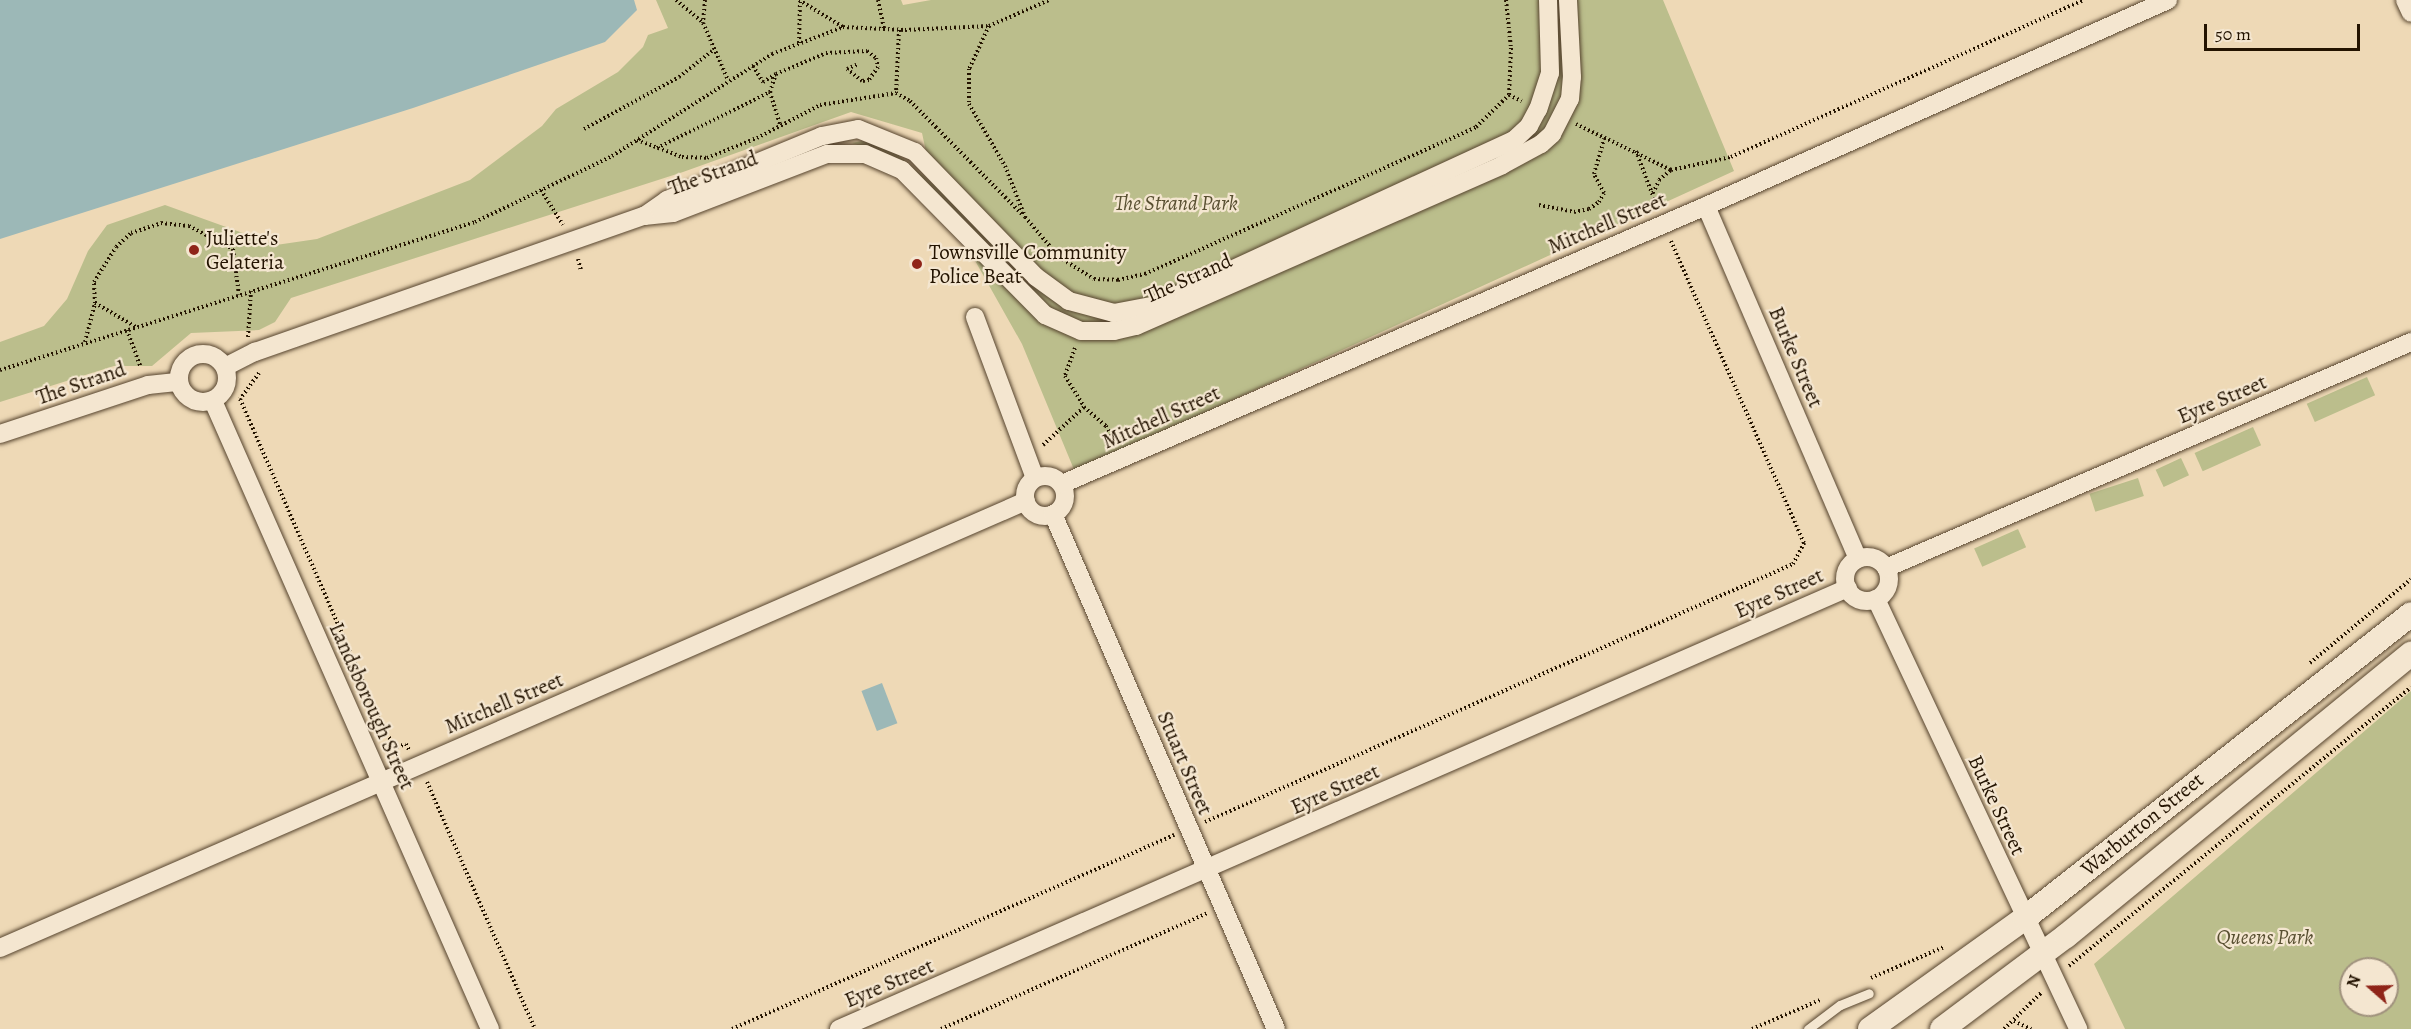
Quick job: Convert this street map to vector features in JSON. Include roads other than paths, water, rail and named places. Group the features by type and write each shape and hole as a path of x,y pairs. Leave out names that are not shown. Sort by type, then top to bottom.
{"main road":[{"name":"Warburton Street","path":"1870,1029 2025,918 2411,614"},
{"name":"Warburton Street","path":"1942,1029 2042,955 2411,654"}],"street":[{"name":"The Strand","path":"644,216 667,200 822,135 858,129 915,152 1035,277 1087,309 1114,313 1156,305 1495,152 1528,126 1538,109 1550,73 1548,0"},
{"name":"The Strand","path":"225,367 255,352 644,216 674,213 827,154 865,154 902,170 1045,315 1081,331 1114,331 1136,326 1491,170 1540,144 1562,118 1572,77 1568,0"},
{"name":"Mitchell Street","path":"1062,484 1706,206 2168,0"},
{"path":"2405,0 2411,13"},
{"name":"Burke Street","path":"1706,206 1858,559"},
{"path":"975,317 1035,478"},
{"name":"Eyre Street","path":"1886,568 2411,342"},
{"path":"195,355 211,355 225,367 227,385 213,401 192,400 183,393 179,382 181,366 195,355"},
{"name":"The Strand","path":"0,435 148,385 179,382"},
{"name":"Landsborough Street","path":"213,401 490,1029"},
{"path":"1047,475 1062,484 1065,501 1053,514 1034,512 1026,501 1027,488 1035,478 1047,475"},
{"name":"Mitchell Street","path":"0,948 381,780 1026,501"},
{"name":"Stuart Street","path":"1053,514 1276,1029"},
{"path":"1871,557 1886,568 1887,589 1876,599 1856,598 1848,588 1848,568 1858,559 1871,557"},
{"name":"Eyre Street","path":"839,1029 1848,588"},
{"name":"Burke Street","path":"1876,599 2078,1029"}],"lane":[{"path":"1808,1029 1840,1005 1869,993"}],"water":[{"path":"0,0 634,0 637,10 605,42 413,108 0,239"},
{"path":"882,683 897,723 877,731 861,691"}],"place":[{"name":"Juliette's Gelateria","path":"194,250"},
{"name":"Townsville Community Police Beat","path":"917,264"}],"park label":[{"name":"The Strand Park","path":"1176,203"},
{"name":"Queens Park","path":"2265,937"}]}
